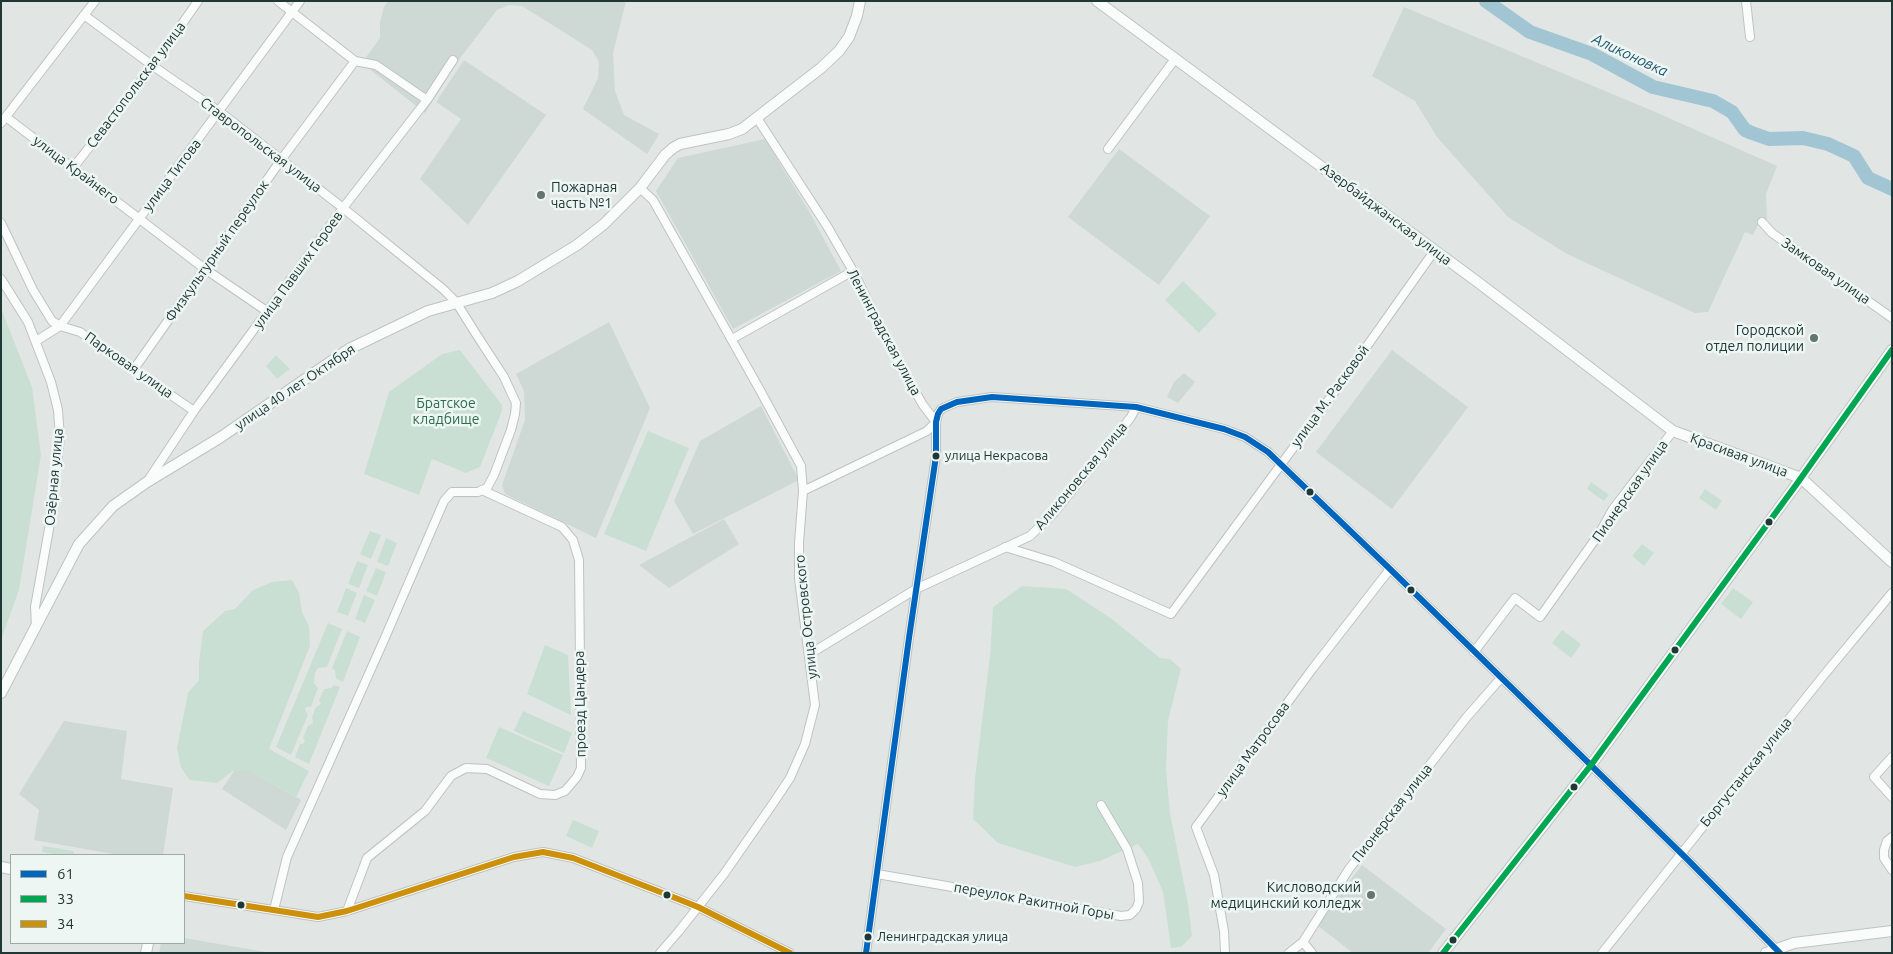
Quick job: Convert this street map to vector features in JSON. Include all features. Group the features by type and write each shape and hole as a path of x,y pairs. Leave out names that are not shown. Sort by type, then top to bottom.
{"main road":[{"name":"улица 40 лет Октября","path":"1,693 79,544 113,506 147,482 221,437 342,353 428,311 492,292 518,281 556,259 596,232 640,188 665,155 673,148 680,144 729,134 742,129 821,68 839,51 849,37 857,16 860,1"},
{"name":"Азербайджанская улица","path":"1096,1 1435,250 1673,431"},
{"path":"1443,953 1590,765 1801,478 1892,350"},
{"name":"Красивая улица","path":"1673,431 1801,478 1892,562"},
{"path":"1766,953 1794,943 1892,931"}],"street":[{"path":"4,120 94,1"},
{"name":"Севастопольская улица","path":"73,168 153,66 198,1"},
{"path":"278,1 355,61 376,65 427,100"},
{"name":"улица Титова","path":"36,341 60,326 220,112 300,1"},
{"path":"1746,1 1750,37"},
{"name":"Ставропольская улица","path":"84,15 220,112 343,208 443,289 456,302"},
{"path":"1108,149 1175,59"},
{"name":"улица Павших Героев","path":"147,482 194,411 343,208 427,100 453,60"},
{"name":"Физкультурный переулок","path":"134,369 281,160 355,61"},
{"name":"Ленинградская улица","path":"757,118 827,226 853,272 899,364 923,405 936,422"},
{"name":"улица Крайнего","path":"4,120 140,217 205,269 268,312"},
{"name":"улица Островского","path":"640,188 653,200 732,339 800,466 803,491 799,542 799,578 815,705 805,744 790,778 732,863 660,953"},
{"name":"Замковая улица","path":"1762,222 1772,233 1892,318"},
{"name":"Парковая улица","path":"1,224 32,290 52,321 60,326 80,332 194,411"},
{"name":"улица М. Расковой","path":"1005,547 1054,562 1171,614 1338,387 1435,250"},
{"path":"732,339 853,272"},
{"name":"Озёрная улица","path":"1,279 28,322 51,382 58,410 60,438 49,528 35,607 36,628"},
{"path":"456,302 504,377 516,403 516,414 494,475 487,488 482,490"},
{"path":"866,953 936,456 936,422 941,408 966,400 992,397 1136,407 1195,420 1245,437 1281,463 1778,950"},
{"name":"Аликоновская улица","path":"809,653 916,589 1030,536 1051,516 1107,448 1131,417 1136,407"},
{"path":"803,491 927,431 936,422"},
{"name":"Пионерская улица","path":"1474,652 1515,598 1540,617 1599,534 1613,509 1673,431"},
{"name":"проезд Цандера","path":"274,910 286,857 381,648 444,501 452,492 478,492 482,490 562,527 572,540 579,560 581,768 577,777 565,791 555,795 540,794 487,769 466,768 451,776 426,811 367,858 347,911"},
{"name":"улица Матросова","path":"1225,953 1224,931 1214,875 1196,827 1313,668 1390,569"},
{"name":"Боргустанская улица","path":"1602,953 1824,675 1892,593"},
{"name":"Пионерская улица","path":"1289,953 1303,942 1348,869 1466,718 1501,678"},
{"path":"1892,757 1874,777 1892,798"},
{"name":"переулок Ракитной Горы","path":"877,874 1121,916 1130,914 1136,909 1139,902 1138,883 1127,849 1101,805"},
{"path":"1892,837 1884,850 1884,858 1892,870"},
{"path":"185,896 318,917 347,911 514,857 543,852 573,858 698,907 790,953"},
{"path":"1303,942 1312,953"}],"shaded area":[{"path":"388,1 626,1 613,53 615,91 624,115 659,134 647,154 583,109 598,78 599,62 592,50 522,6 509,5 497,10 461,57 425,113 362,63 380,38 380,22 384,7"},
{"path":"1404,7 1653,111 1777,166 1766,194 1767,220 1758,225 1753,235 1745,232 1708,312 1695,313 1567,254 1508,217 1437,137 1415,101 1372,76"},
{"path":"464,60 546,115 468,225 420,179 461,119 436,102"},
{"path":"765,139 810,213 841,271 733,329 656,191 678,158"},
{"path":"1119,149 1210,216 1159,285 1068,217"},
{"path":"609,322 650,408 596,538 505,494 502,485 525,420 524,391 516,374"},
{"path":"1392,350 1468,407 1392,509 1316,452"},
{"path":"1184,373 1195,382 1178,403 1167,397 1174,382"},
{"path":"761,406 799,480 693,534 674,501 700,441"},
{"path":"724,519 739,544 669,588 639,565"},
{"path":"64,721 127,731 121,779 173,788 163,854 113,854 34,840 39,810 19,794"},
{"path":"234,771 250,771 301,800 286,830 222,789"},
{"name":"Кисловодский медицинский колледж","path":"1362,865 1446,929 1428,953 1353,953 1317,925"},
{"path":"185,938 272,953 159,953 161,944 185,944"}],"green space":[{"path":"1183,281 1217,314 1199,333 1165,300"},
{"path":"1,308 32,387 41,455 19,590 1,640"},
{"name":"Братское кладбище","path":"460,350 502,405 502,411 480,467 466,473 432,459 419,495 364,474 389,392 442,354"},
{"path":"276,355 290,369 277,379 266,366"},
{"path":"648,431 689,448 646,551 604,534"},
{"path":"1591,482 1609,495 1604,501 1587,489"},
{"path":"1705,489 1722,501 1716,510 1699,498"},
{"path":"370,531 381,535 371,559 360,554"},
{"path":"386,538 397,543 388,566 377,562"},
{"path":"1642,544 1654,553 1644,566 1632,556"},
{"path":"357,561 368,565 359,588 348,584"},
{"path":"376,568 386,572 377,596 366,591"},
{"path":"292,580 299,592 302,612 309,626 310,646 269,749 309,771 296,797 250,771 233,771 217,783 190,780 181,768 177,748 188,693 199,680 203,631 225,611 235,609 253,590 272,582"},
{"path":"1022,586 1066,589 1112,619 1160,658 1170,659 1181,669 1168,721 1166,769 1170,813 1188,904 1192,936 1181,947 1171,948 1163,892 1149,860 1138,844 1100,861 1075,867 998,843 973,819 975,778 990,656 993,607"},
{"path":"346,588 357,593 348,616 337,612"},
{"path":"1733,588 1753,602 1741,619 1721,604"},
{"path":"364,595 375,600 365,623 355,619"},
{"path":"328,623 342,629 327,667 318,668 315,673 314,683 318,688 311,707 306,707 305,710 308,715 291,755 276,747"},
{"path":"1562,630 1581,644 1571,658 1552,643"},
{"path":"347,631 360,637 343,682 336,679 335,671 332,668"},
{"path":"545,645 568,655 571,715 527,694"},
{"path":"334,685 340,687 309,764 295,757 300,744 303,744 305,741 303,738 308,726 313,723 312,717 316,707 321,704 319,700 324,689 331,688"},
{"path":"523,711 572,733 564,753 514,731"},
{"path":"499,727 563,755 549,786 486,758"},
{"path":"573,820 599,831 592,848 566,836"},
{"path":"43,846 74,851 74,854 53,854 42,852"}],"waterway":[{"name":"Аликоновка","path":"1486,1 1530,32 1592,54 1653,87 1713,101 1732,112 1745,130 1752,133 1769,139 1803,138 1828,144 1854,156 1868,178 1892,189"}],"transit line":[{"name":"33","path":"1443,953 1591,765 1796,485 1892,350"},
{"name":"61","path":"866,953 936,456 936,422 941,409 957,402 992,397 1136,407 1224,429 1245,437 1268,452 1687,859 1780,953"},
{"name":"34","path":"185,896 318,917 347,911 514,857 543,852 573,858 698,907 790,953"}],"place":[{"name":"Пожарная часть №1","path":"541,195"},
{"name":"Городской отдел полиции","path":"1814,338"},
{"name":"улица Некрасова","path":"936,456"},
{"name":"Кисловодский медицинский колледж","path":"1371,895"},
{"name":"Ленинградская улица","path":"868,937"}]}
